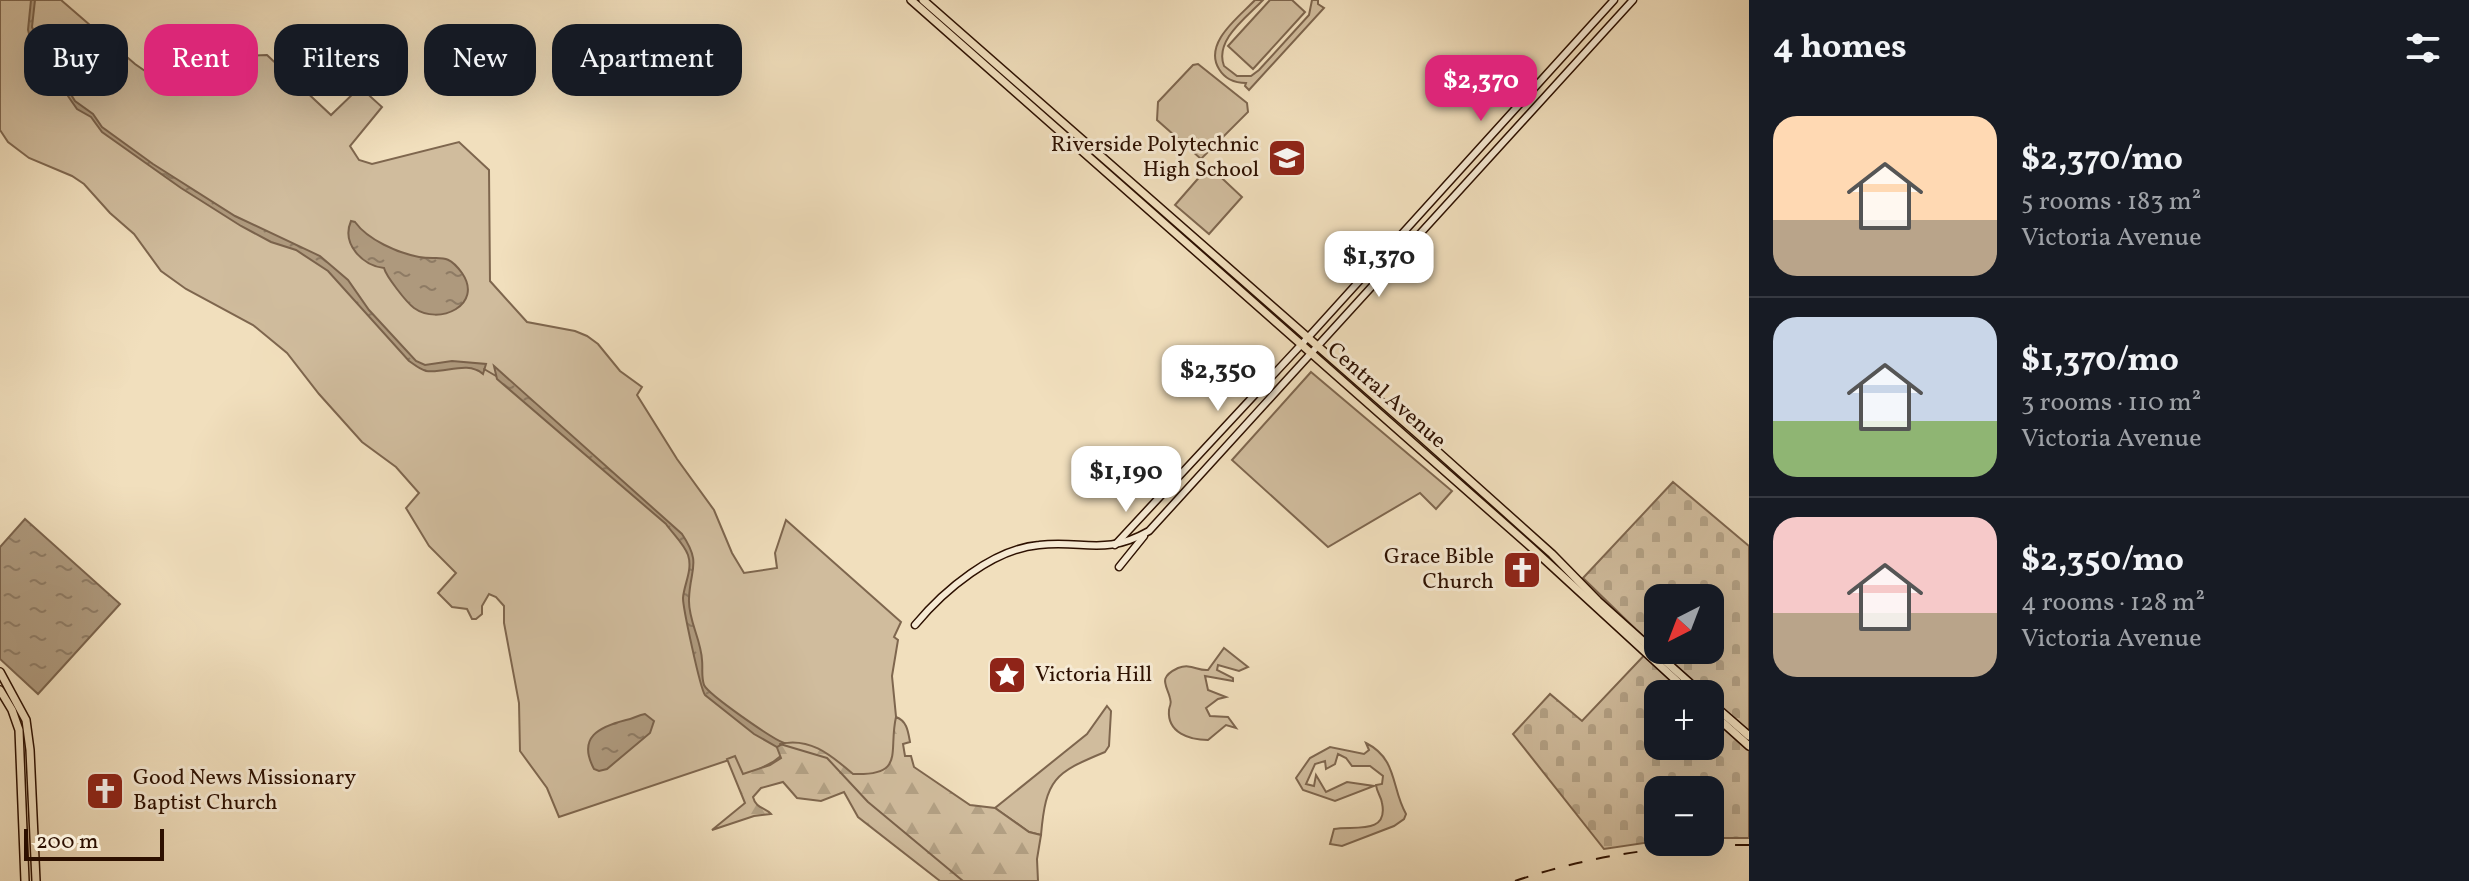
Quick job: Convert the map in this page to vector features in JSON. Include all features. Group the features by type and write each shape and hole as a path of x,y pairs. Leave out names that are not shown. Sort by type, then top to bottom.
{"main road":[{"name":"Central Avenue","path":"911,0 1532,548 1675,680"},
{"name":"Central Avenue","path":"923,0 1552,554 1598,601 1686,680"},
{"path":"1115,545 1614,0"},
{"path":"1119,567 1309,352 1633,0"},
{"path":"915,625 958,582 1018,550 1038,545 1115,545 1149,531"},
{"path":"0,672 26,720 36,881"},
{"path":"0,690 19,730 25,881"},
{"path":"1724,714 1749,736"},
{"path":"1724,724 1749,746"}],"green space":[{"path":"0,0 61,0 89,24 24,24 24,96 128,96 128,58 144,70 144,96 258,96 258,55 267,55 274,62 274,96 311,96 331,115 351,96 370,96 382,107 350,146 359,160 372,164 459,142 489,170 490,281 527,322 587,336 598,344 620,371 642,387 637,395 714,510 744,573 777,568 775,553 786,520 901,622 894,637 898,640 892,676 902,777 873,814 791,748 773,762 737,780 729,760 559,817 547,788 520,751 519,703 504,623 504,606 489,594 482,606 482,614 472,619 467,609 452,607 438,593 456,573 429,546 406,508 419,493 396,467 362,442 287,353 253,325 186,289 161,271 134,234 84,184 29,158 8,142 0,130"},
{"path":"1255,0 1263,0 1234,30 1224,47 1224,66 1237,76 1251,76 1259,70 1309,15 1312,0 1318,0 1324,8 1249,90 1246,83 1231,80 1221,72 1215,59 1219,40 1225,31"},
{"path":"1270,0 1292,0 1305,12 1253,69 1228,46"},
{"path":"1198,64 1247,103 1248,112 1201,159 1157,120 1158,102 1193,65"},
{"path":"1209,166 1242,197 1209,234 1175,205"},
{"path":"1311,372 1452,491 1436,509 1420,493 1328,547 1232,460"},
{"path":"1673,482 1749,546 1749,838 1724,838 1724,776 1644,776 1644,843 1604,849 1513,734 1550,694 1582,721 1644,656 1644,664 1724,664 1724,584 1644,584 1644,637 1583,578"},
{"path":"1224,648 1248,667 1239,671 1218,665 1217,670 1233,678 1233,681 1205,676 1208,690 1226,697 1206,708 1210,716 1228,717 1236,728 1226,725 1208,740 1187,737 1176,730 1169,718 1171,702 1165,678 1183,667 1208,670"},
{"path":"1107,706 1111,711 1109,746 1105,752 1074,766 1056,780 1046,801 1041,835 1029,832 995,808 1087,734"},
{"path":"896,717 906,727 910,742 903,744 905,756 911,756 914,767 970,805 995,808 1029,832 1041,835 1037,859 1038,881 940,881 858,817 844,792 821,801 797,798 783,782 761,788 753,797 756,804 771,814 754,816 712,830 745,803 727,759 735,756 743,774 781,758 776,745 799,743 819,749 853,774 870,774 888,766"},
{"path":"1366,743 1384,757 1406,814 1394,826 1342,846 1330,844 1334,829 1367,827 1380,820 1382,803 1376,785 1382,784 1383,776 1370,766 1352,766 1338,754 1335,764 1326,769 1325,761 1315,764 1306,784 1314,786 1316,775 1326,792 1347,782 1374,786 1335,801 1303,790 1296,778 1310,758 1330,747 1364,754 1369,750"}],"water":[{"path":"31,0 35,0 32,24 29,24"},
{"path":"68,96 93,114 102,127 153,164 235,216 320,256 348,280 369,310 416,361 425,365 452,361 486,364 483,374 470,368 426,371 417,367 328,271 296,250 271,242 241,226 181,188 102,132 91,117 77,109"},
{"path":"351,221 375,240 393,249 419,257 447,259 462,273 467,284 463,303 456,309 435,315 414,308 384,268 369,263 356,252 349,238"},
{"path":"494,366 682,534 692,552 689,607 701,652 704,685 741,716 784,743 777,747 754,734 705,695 684,605 689,561 681,543 666,524 497,379"},
{"path":"25,519 120,604 38,694 0,659 0,547"},
{"path":"645,714 654,721 650,733 607,769 594,769 588,749 594,735 607,726"}],"waterway":[{"path":"484,369 496,376"},
{"path":"780,744 827,758 868,802 963,881"}],"railway":[{"path":"1515,881 1572,864 1630,853 1749,845"}],"place":[{"name":"Riverside Polytechnic High School","path":"1287,158"},
{"name":"Grace Bible Church","path":"1522,570"},
{"name":"Victoria Hill","path":"1007,675"},
{"name":"Good News Missionary Baptist Church","path":"105,791"}]}
